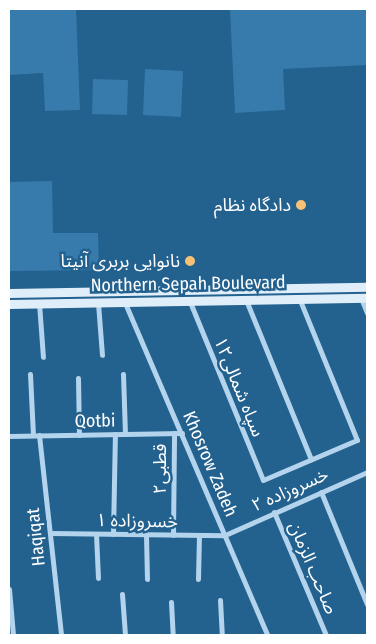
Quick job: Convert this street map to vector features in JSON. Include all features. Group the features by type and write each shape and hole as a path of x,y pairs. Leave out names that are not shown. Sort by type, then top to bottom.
{"main road":[{"name":"Northern Sepah Boulevard","path":"9,293 367,287"},
{"path":"221,290 222,301"},
{"name":"Northern Sepah Boulevard","path":"9,304 364,298"}],"street":[{"path":"246,300 311,459 357,440 299,298"},
{"path":"364,298 367,313"},
{"name":"سپاه شمالی۱۲","path":"190,302 263,480 311,459"},
{"path":"98,303 102,355"},
{"name":"Khosrow Zadeh","path":"126,303 267,635"},
{"path":"39,304 42,357"},
{"name":"Haqiqat","path":"30,374 61,635"},
{"path":"123,374 125,434"},
{"path":"78,378 79,434"},
{"name":"Qotbi","path":"9,436 182,432"},
{"name":"قطبی۲","path":"173,535 174,433"},
{"path":"113,534 114,434"},
{"name":"خسروزاده ۲","path":"225,535 367,473"},
{"path":"321,492 367,604"},
{"name":"صاحب الزمان","path":"274,512 326,635"},
{"name":"خسروزاده ۱","path":"50,533 225,535"},
{"path":"96,534 98,578"},
{"path":"146,535 147,579"},
{"path":"198,579 199,536"},
{"path":"9,589 13,635"},
{"path":"122,594 125,635"},
{"path":"220,600 222,635"},
{"path":"171,602 173,635"}],"shaded area":[{"path":"9,9 76,9 80,110 45,111 43,73 9,75"},
{"path":"230,9 367,9 367,65 283,69 285,110 235,113"},
{"path":"145,69 183,71 181,117 143,115"},
{"path":"93,79 128,80 127,115 92,114"},
{"path":"52,181 53,233 98,233 99,270 9,271 9,182"}],"place":[{"name":"دادگاه نظام","path":"301,205"},
{"name":"نانوایی بربری آنیتا","path":"190,261"}]}
